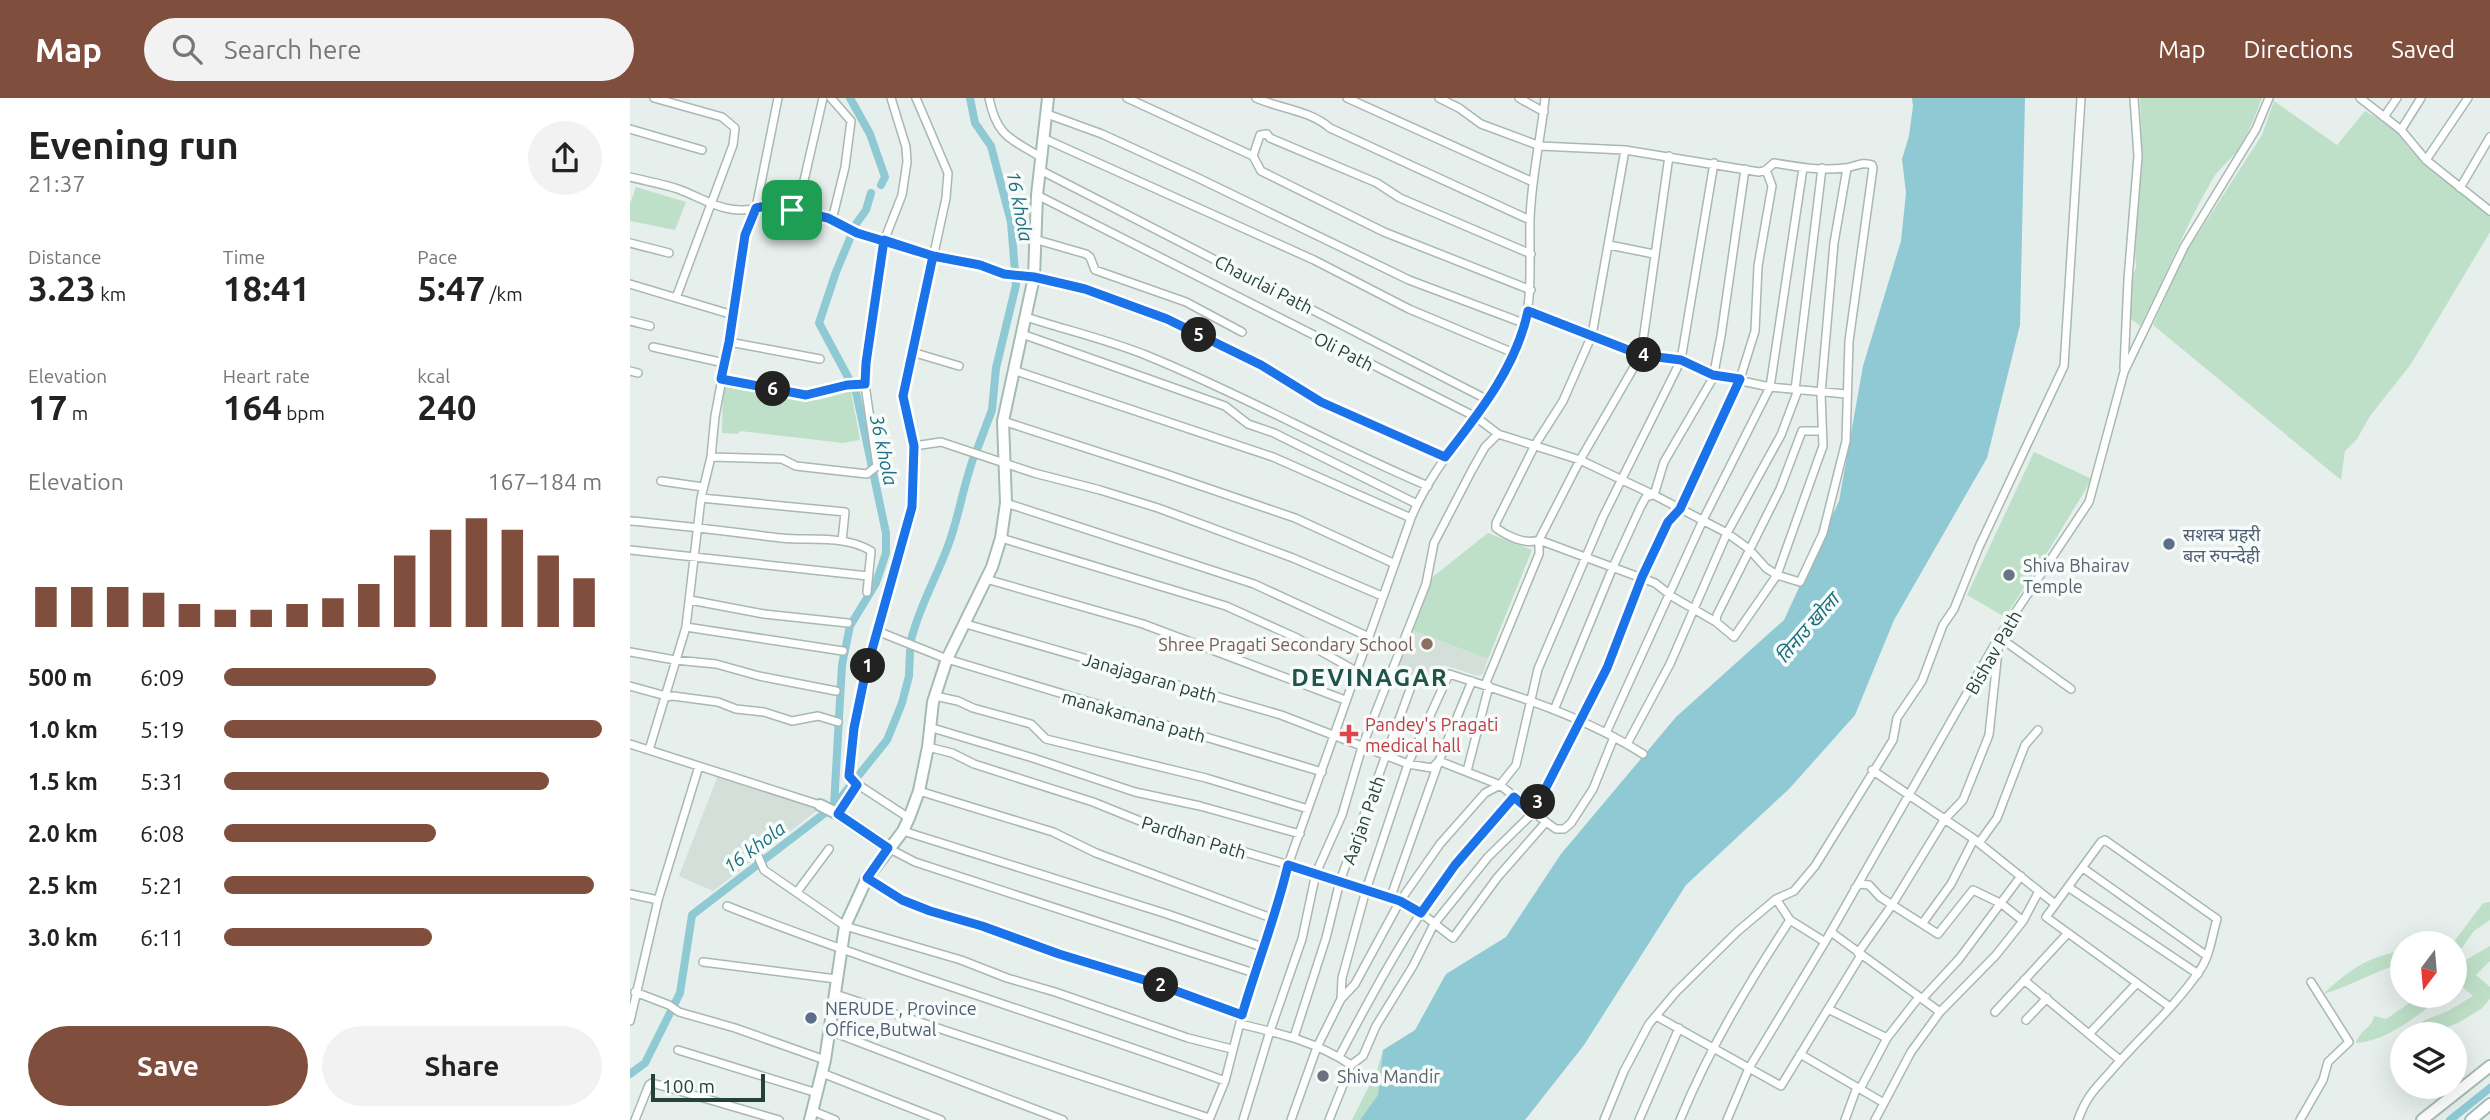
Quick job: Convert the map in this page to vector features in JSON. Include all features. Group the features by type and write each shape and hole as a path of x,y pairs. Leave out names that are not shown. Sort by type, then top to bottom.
{"street":[{"path":"654,98 722,117 735,128 733,145 676,298"},
{"path":"649,750 686,627 701,498 711,457 745,235 756,208 778,98"},
{"path":"797,211 823,98"},
{"path":"831,98 851,121 845,167 832,220"},
{"path":"711,457 782,459 796,466 867,474 877,466 865,384 866,363 884,240 902,195 907,162 906,147 891,98"},
{"path":"909,818 857,785 849,776 854,728 877,631 912,507 914,446 903,396 947,198 947,173 916,98"},
{"path":"989,98 993,120 1004,135 1042,158"},
{"path":"835,1120 811,1115 825,1060 845,926 867,878 903,831 909,818 919,791 935,696 947,659 966,624 1001,538 1006,503 1003,421 1026,317 1048,98"},
{"path":"1127,98 1253,156 1261,171 1384,232 1531,290"},
{"path":"1256,98 1321,120 1330,128 1416,170 1530,219"},
{"path":"1347,98 1533,182"},
{"path":"1439,98 1481,124 1540,146 1625,150 1759,172 1774,163 1803,169 1847,168 1866,163 1874,168 1849,341 1846,441 1823,533 1800,582 1777,575"},
{"path":"1519,98 1544,112"},
{"path":"835,994 1209,1119 1226,1081 1232,1049 1262,947 1274,919 1288,865 1411,518 1445,457 1488,400 1516,354 1531,290 1530,219 1545,98"},
{"path":"1604,1120 1642,1036 1656,1016 1676,992 1730,940 1776,899 1794,891 1815,866 1893,740 1898,718 1922,681 1943,625 1954,609 1979,547 2064,366 2081,98"},
{"path":"2124,372 2138,156 2134,98"},
{"name":"Bishav Path","path":"1727,1120 1749,1068 1831,932 1999,637 2089,502 2124,372 2184,247 2256,129 2269,98"},
{"path":"2384,117 2397,98"},
{"path":"2401,130 2421,98"},
{"path":"2426,160 2468,98"},
{"path":"2362,99 2401,130 2426,160 2490,211"},
{"path":"1047,114 1102,134 1196,177 1409,280 1525,324"},
{"path":"630,129 702,149"},
{"path":"1253,156 1261,135 1267,134 1270,138 1377,183 1400,198 1531,254"},
{"path":"2460,187 2490,137"},
{"path":"1045,139 1314,260 1409,309 1516,354"},
{"path":"1625,150 1592,335 1563,401 1535,445 1496,523 1496,528 1519,539 1533,542 1539,540 1642,577 1716,622 1734,637 1738,635 1777,575 1823,446 1821,393 1834,243 1847,168"},
{"path":"1467,771 1487,685 1539,554 1539,540 1580,460 1641,355 1669,156"},
{"path":"1292,1120 1317,1047 1340,999 1355,984 1400,901 1440,844 1485,793 1500,785 1516,765 1538,669 1585,558 1681,360 1714,163"},
{"path":"1627,744 1670,664 1727,533 1782,435 1797,390 1822,168"},
{"path":"1555,710 1613,567 1646,497 1654,495 1664,462 1713,375 1745,169"},
{"path":"1439,761 1500,785 1556,829 1564,829 1572,823 1593,789 1610,735 1670,593 1703,520 1770,387 1803,169"},
{"name":"Chaurlai Path","path":"1040,170 1488,400"},
{"path":"1329,1120 1351,1065 1363,1056 1376,1026 1413,966 1434,924 1488,857 1533,813 1607,668 1642,577 1668,522 1680,509 1740,379 1755,331 1758,266 1772,187 1766,170"},
{"path":"630,177 678,189 712,204 742,212 776,204 832,220 854,232 933,256 980,265 1004,274 1085,289 1167,319 1261,365 1321,402 1445,457"},
{"name":"Oli Path","path":"1037,195 1476,417 1498,434 1580,460 1703,520 1749,548 1766,568 1777,575"},
{"path":"1034,239 1086,254 1095,270 1186,302 1242,332"},
{"path":"630,243 668,253"},
{"path":"1609,245 1654,254"},
{"path":"630,284 733,315"},
{"path":"1528,311 1641,355 1681,360 1713,375 1770,387 1846,394"},
{"path":"1026,317 1145,355 1428,486"},
{"path":"630,321 650,326"},
{"path":"1022,334 1225,405 1248,424 1274,433 1417,504"},
{"path":"729,342 820,359"},
{"path":"653,347 724,362"},
{"path":"912,352 959,366"},
{"path":"1013,370 1273,457 1411,518"},
{"path":"721,379 806,395 847,385 865,384"},
{"path":"1003,421 1294,518 1395,564"},
{"path":"1716,622 1749,548 1780,489 1802,431 1822,431"},
{"path":"1243,1120 1302,939 1316,873 1342,814 1362,747 1426,584 1434,543 1479,458 1498,434"},
{"path":"914,446 941,442 1034,473 1158,508 1293,558 1382,596"},
{"path":"661,481 703,487"},
{"path":"701,498 845,512 842,541"},
{"path":"1006,503 1254,583 1369,637"},
{"path":"630,521 862,545 871,551 867,592"},
{"path":"1001,538 1226,606 1297,638 1356,671"},
{"path":"630,550 868,576"},
{"path":"986,579 1143,624 1345,700"},
{"path":"690,600 764,614 848,623"},
{"name":"Janajagaran path","path":"966,624 1282,715 1408,764"},
{"path":"686,627 843,651"},
{"name":"manakamana path","path":"877,631 947,659 1322,772"},
{"path":"1999,637 2071,689"},
{"path":"1656,1016 1781,1086 1944,820 1963,800 1989,735 1999,637"},
{"path":"630,652 716,664 759,676 836,691"},
{"path":"1340,999 1342,978 1366,890 1408,764 1449,674 1530,699 1610,735 1643,754"},
{"path":"1390,899 1439,761 1472,681"},
{"name":"Aarjan Path","path":"1294,1037 1340,881 1412,684"},
{"path":"630,686 666,697 718,702 736,709 764,712 792,721 818,716 838,722"},
{"path":"935,696 1031,724 1046,739 1206,778 1308,809"},
{"path":"929,727 1135,792 1200,806 1300,834"},
{"path":"1922,924 1977,841 1997,818 2025,745 2038,730"},
{"path":"630,744 820,805 915,862 1254,973"},
{"name":"Pardhan Path","path":"928,747 952,753 974,764 1140,821 1400,901 1421,913 1453,938 1497,878 1546,822"},
{"path":"1408,764 1432,768 1439,761"},
{"path":"630,1020 658,900 699,766"},
{"path":"1872,770 1977,841 2055,904"},
{"path":"836,813 857,785"},
{"path":"919,791 1053,832 1096,853 1274,919"},
{"path":"1339,1057 1421,913 1455,865 1514,797"},
{"path":"903,831 1167,914 1262,947"},
{"path":"2078,1120 2085,1101 2188,989 2207,956 2217,919 2105,840 2046,917 2170,1007"},
{"path":"797,892 829,849"},
{"path":"758,856 764,870 845,926 961,961 1188,1038 1232,1049"},
{"path":"2083,868 2207,956"},
{"path":"1845,1120 1858,1088 1887,1038 1920,998 1959,960 2021,876"},
{"path":"867,878 902,900 930,911 1154,983 1242,1015"},
{"path":"1855,889 1860,884 1869,885 1892,905 1938,934 1973,890 2002,904 2023,921"},
{"path":"2068,887 2197,974"},
{"path":"1875,1120 1911,1052 1940,1012 1996,955 2023,921 2039,891"},
{"path":"630,894 658,900"},
{"path":"1776,899 1790,920 1825,942"},
{"path":"727,906 928,980 1115,1040 1226,1081"},
{"path":"1680,1120 1713,1048 1755,972 1790,920"},
{"path":"1831,932 1940,1012"},
{"path":"1995,1012 2068,933"},
{"path":"703,962 836,979"},
{"path":"2024,979 2120,1060"},
{"path":"2300,1120 2323,1080 2328,1062 2349,1042 2311,982"},
{"path":"2089,1034 2137,983"},
{"path":"635,992 679,1012 735,1028 825,1060"},
{"path":"2026,1020 2047,998"},
{"path":"1828,1009 1887,1038"},
{"path":"1240,1024 1294,1037 1351,1065"},
{"path":"1639,1120 1678,1028"},
{"path":"830,1031 1062,1120"},
{"path":"678,1049 817,1093"},
{"path":"1800,1055 1884,1103"},
{"path":"2421,1120 2490,1066"},
{"path":"822,1073 940,1120"},
{"path":"635,1120 652,1083 779,1120"},
{"path":"2471,1120 2490,1104"}],"shaded area":[{"name":"Shree Pragati Secondary School","path":"1410,630 1488,659 1483,674 1478,676 1444,665 1437,684 1395,669"},
{"path":"718,775 819,809 713,891 679,876"}],"green space":[{"path":"2140,98 2262,98 2241,145 2214,176 2202,198 2140,326 2131,319 2130,284 2136,267 2142,147"},
{"path":"2274,101 2337,145 2365,111 2400,131 2408,147 2490,216 2490,232 2411,364 2370,416 2357,439 2345,451 2341,480 2153,325 2185,254 2262,135"},
{"path":"636,187 686,202 675,230 630,221 630,204"},
{"path":"723,387 818,400 851,391 860,440 843,443 740,431 738,434 722,433"},
{"path":"2034,452 2092,479 2005,617 1967,595"},
{"path":"1488,533 1532,550 1488,659 1411,630 1430,579"},
{"path":"2490,902 2490,920 2474,931 2468,939 2468,931 2462,931 2483,903"},
{"path":"2490,946 2490,961 2476,975 2490,987 2490,999 2481,1009 2460,1022 2422,1022 2453,1008 2468,1008 2468,999 2473,996 2468,992 2468,959"},
{"path":"2390,954 2390,968 2323,994 2342,977 2378,957"},
{"path":"2402,1008 2427,1008 2407,1022 2390,1022 2390,1032 2356,1043 2374,1016 2386,1019"},
{"path":"1383,1050 1378,1096 1360,1120 1352,1120 1377,1070"}],"water":[{"name":"तिनाउ खोला","path":"1912,98 2025,98 2020,325 1987,458 1894,620 1855,715 1790,788 1686,885 1584,1045 1525,1120 1360,1120 1378,1095 1383,1050 1415,1030 1446,974 1506,937 1561,854 1676,717 1784,620 1839,501 1863,366 1901,241 1906,193 1902,159 1909,136"}],"waterway":[{"name":"36 khola","path":"850,98 870,134 885,177 881,185"},
{"name":"16 khola","path":"970,98 975,123 991,146 1011,222 1016,285 996,368 992,410 978,447"},
{"name":"36 khola","path":"834,806 842,665 850,626 876,583 886,553 886,533 856,392 819,323 836,272 856,224 866,210 871,193"},
{"name":"16 khola","path":"911,640 949,543 973,459"},
{"name":"16 khola","path":"630,1074 645,1063 680,993 692,915 834,806 887,740 902,703 909,676 910,651"},
{"path":"2450,1120 2490,1088"}],"place":[{"name":"सशस्त्र प्रहरी बल रुपन्देही","path":"2169,544"},
{"name":"Shiva Bhairav Temple","path":"2009,575"},
{"name":"Shree Pragati Secondary School","path":"1427,644"},
{"name":"Pandey's Pragati medical hall","path":"1349,734"},
{"name":"NERUDE , Province Office,Butwal","path":"811,1018"},
{"name":"Shiva Mandir","path":"1323,1076"}],"district":[{"name":"DEVINAGAR","path":"1370,677"}],"route":[{"path":"792,210 776,204 756,208 745,235 721,379 806,395 847,385 865,384 884,240 933,256 980,265 1004,274 1034,277 1085,289 1167,319 1261,365 1321,402 1445,457 1488,400 1516,354 1528,311 1641,355 1681,360 1713,375 1740,379 1680,509 1668,522 1642,577 1607,668 1533,813 1514,797 1455,865 1421,913 1400,901 1288,865 1278,906 1262,947 1242,1015 1154,983 930,911 902,900 867,878 888,848 838,814 857,785 849,776 854,728 865,675 912,507 914,446 903,396 933,256 884,240 857,233 828,218 792,210"}]}
